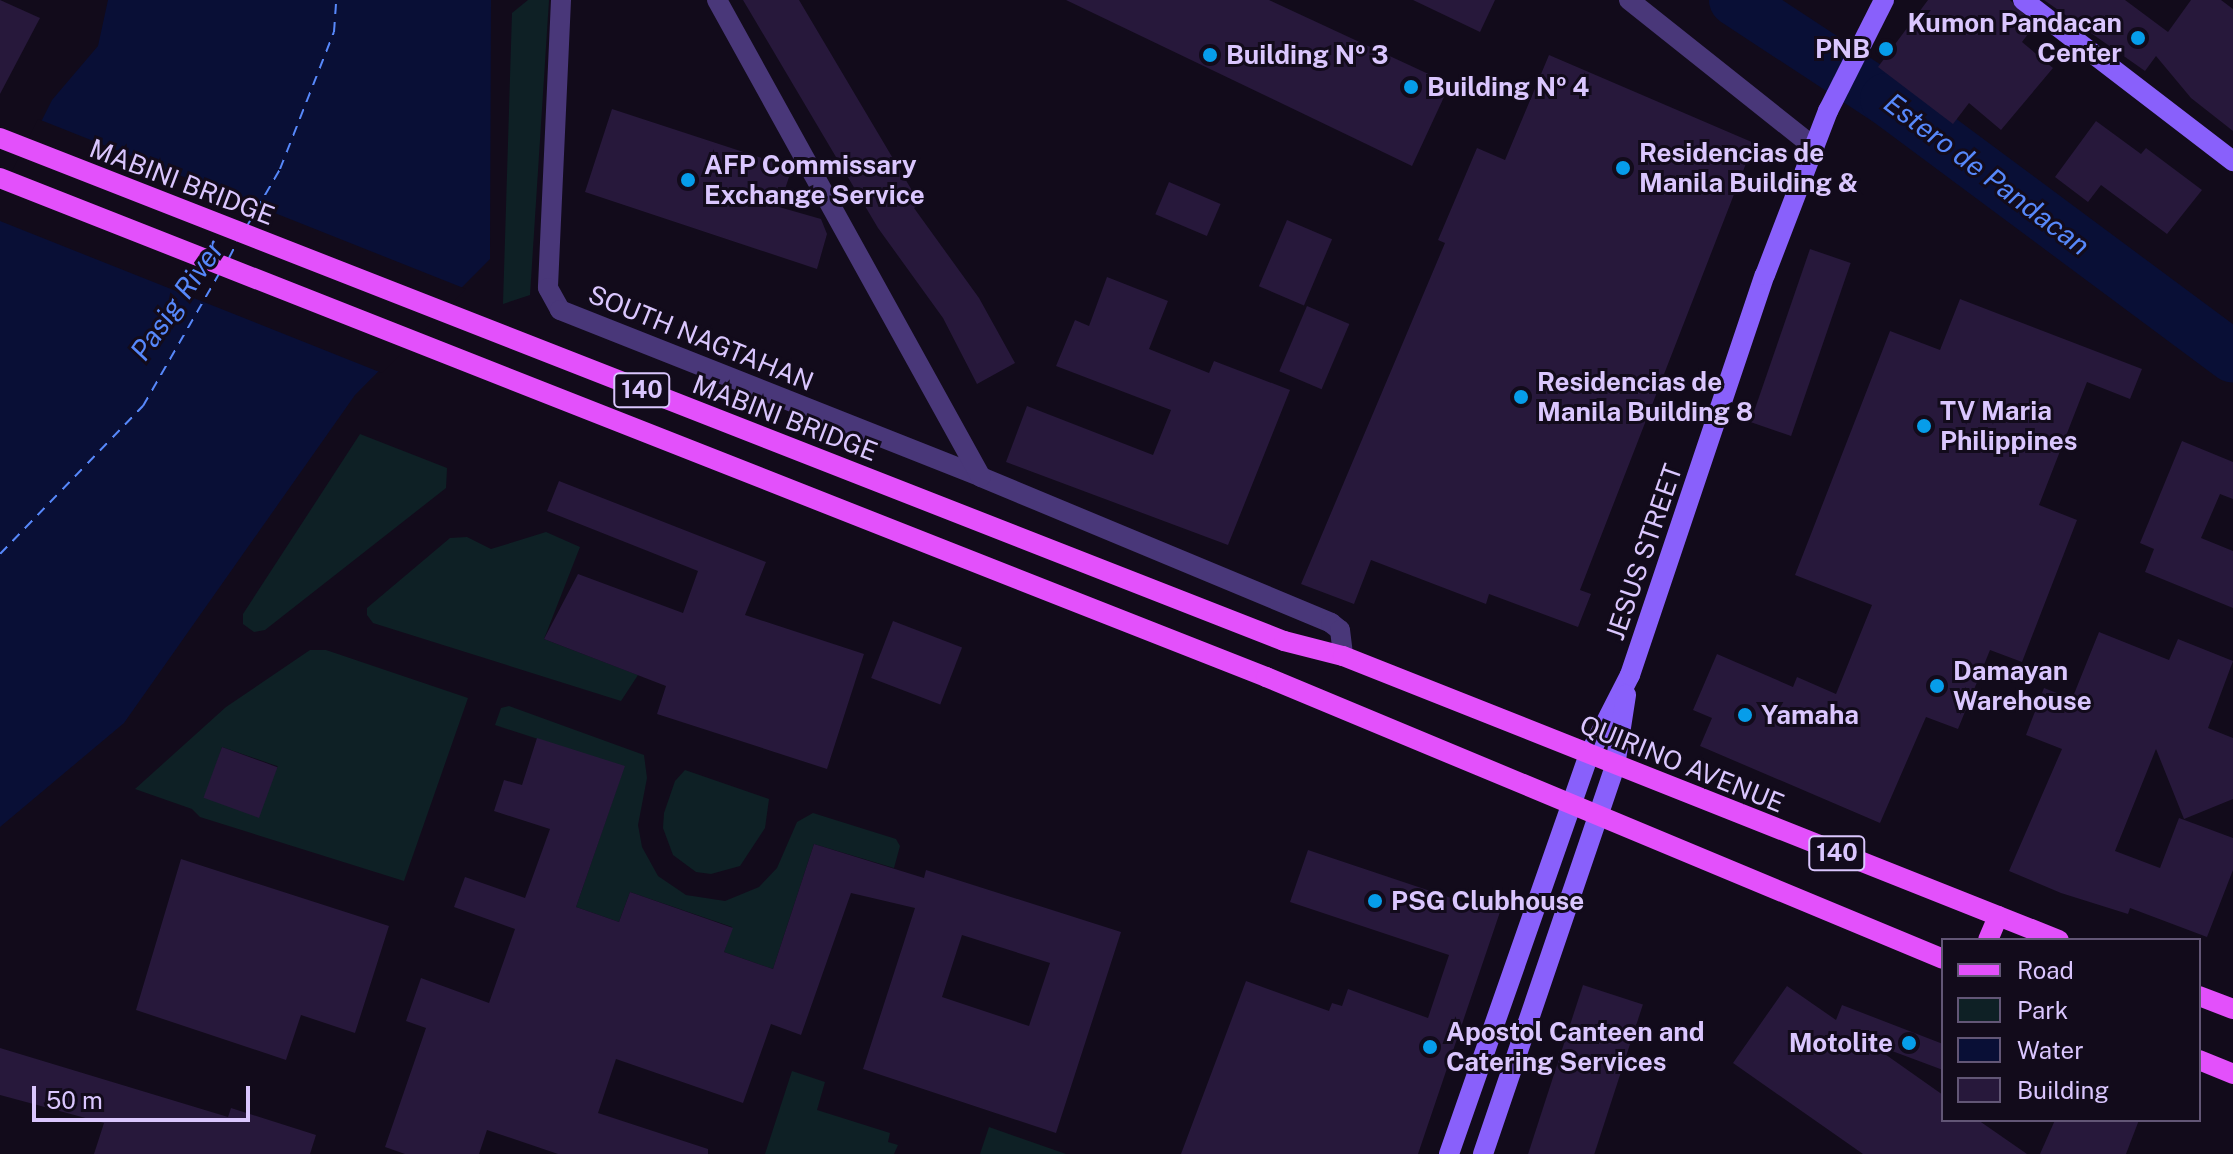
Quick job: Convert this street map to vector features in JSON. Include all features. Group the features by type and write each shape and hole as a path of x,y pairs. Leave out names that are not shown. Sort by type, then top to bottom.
{"main road":[{"name":"JESUS STREET","path":"1449,1154 1589,755 1630,675 1735,357 1814,147 1853,56 1884,0"},
{"path":"2023,0 2233,161"},
{"name":"MABINI BRIDGE","path":"0,138 1284,641"},
{"name":"140","path":"0,178 1266,677 1598,819 1941,958"},
{"name":"QUIRINO AVENUE","path":"1284,641 1343,656 2054,938"},
{"name":"JESUS STREET","path":"1483,1154 1615,766 1630,675"},
{"path":"1989,938 1998,916"},
{"path":"2201,997 2233,1009"},
{"path":"2201,1061 2232,1069"}],"street":[{"name":"SOUTH NAGTAHAN","path":"561,0 551,301 560,310 981,477 1331,623 1340,630 1343,656"},
{"path":"717,0 981,477"},
{"path":"1629,0 1814,147"}],"green space":[{"path":"528,0 549,0 530,295 503,304 512,13"},
{"path":"360,434 447,468 446,488 265,630 254,632 243,624 243,614"},
{"path":"546,532 580,547 544,639 638,675 621,701 373,623 367,615 367,608 450,538 467,537 491,549"},
{"path":"310,650 326,650 468,698 404,881 200,817 192,809 135,789 226,707","holes":["222,747 278,767 205,797"]},
{"path":"509,706 644,755 647,778 638,825 642,847 658,876 686,895 725,901 759,887 777,868 797,822 813,813 896,839 900,846 894,868 814,844 773,969 724,952 732,927 630,892 619,922 576,907 624,767 495,725 501,708"},
{"path":"685,770 769,799 765,828 740,866 711,874 696,872 673,855 663,828 664,813 675,781"},
{"path":"792,1071 825,1082 817,1110 890,1133 888,1142 898,1145 894,1154 765,1154"},
{"path":"989,1127 1066,1154 980,1154"}],"water":[{"name":"Pasig River","path":"108,0 491,0 490,259 355,395 124,723 0,827 0,204 52,100 98,46"}],"pier":[{"path":"38,119 466,289 382,373 0,221 0,195"}],"building":[{"path":"0,0 40,18 0,94"},
{"path":"743,0 799,0 920,204 914,208 979,298 1015,363 977,384 943,318 878,228"},
{"path":"1066,0 1269,0 1450,84 1412,166"},
{"path":"1413,0 1495,0 1480,32"},
{"path":"1928,0 2010,0 2035,25 2022,42 2053,68 2001,130 1969,103 1953,124 1878,67"},
{"path":"2044,0 2125,0 2168,32 2191,0 2221,0 2233,9 2233,131 2191,98 2156,56 2145,71"},
{"path":"1549,55 1754,143 1580,590 1591,594 1578,627 1489,594 1486,604 1371,560 1354,604 1301,584 1445,243 1438,240 1477,148 1505,160"},
{"name":"AFP Commissary Exchange Service","path":"612,109 792,168 779,207 821,219 827,234 817,269 585,192"},
{"path":"2096,121 2141,154 2146,148 2202,190 2167,234 2101,185 2088,202 2055,177"},
{"path":"1169,182 1221,204 1207,236 1155,214"},
{"path":"1287,220 1332,239 1304,305 1259,286"},
{"path":"1810,249 1851,263 1791,436 1750,422"},
{"path":"1107,277 1168,301 1149,349 1209,373 1214,361 1290,390 1228,545 1006,462 1027,406 1153,455 1171,410 1056,366 1075,320 1089,326"},
{"path":"1960,299 2142,369 2130,399 2087,382 2039,505 2077,520 2022,662 1990,650 1958,729 1926,717 1880,823 1700,746 1712,718 1693,710 1717,654 1793,687 1797,677 1836,694 1872,605 1795,575 1890,331 1940,350"},
{"path":"1307,306 1349,324 1322,389 1279,371"},
{"path":"2182,441 2233,462 2233,499 2220,494 2201,538 2233,551 2233,608 2145,572 2154,549 2140,543"},
{"path":"559,481 766,562 745,615 864,654 827,769 657,714 666,686 544,639 578,574 683,613 698,571 547,511"},
{"path":"893,621 962,648 940,704 871,678"},
{"path":"2099,632 2169,660 2178,639 2233,661 2208,728 2233,738 2233,799 2184,819 2156,749 2115,851 2160,868 2179,818 2233,838 2233,870 2207,937 2130,908 2128,914 2061,893 2009,871 2062,749 2026,735 2044,688 2072,699"},
{"path":"537,738 625,766 576,907 619,922 630,892 733,928 724,952 773,969 814,844 924,878 926,870 1121,932 1056,1133 863,1069 915,908 851,893 801,1035 771,1024 743,1103 616,1059 598,1113 708,1149 708,1154 558,1154 487,1130 479,1154 405,1154 385,1147 426,1028 406,1021 421,978 489,1003 515,929 454,907 465,877 525,898 550,829 494,811 504,780 522,785","holes":["962,935 1050,963 1029,1026 942,997"]},
{"path":"222,747 277,767 259,818 204,798"},
{"path":"1308,850 1466,903 1468,898 1501,909 1418,1154 1181,1154 1246,981 1329,1011 1332,1003 1342,1006 1348,989 1428,1018 1449,955 1290,902"},
{"path":"181,859 389,926 355,1033 301,1015 286,1060 136,1010"},
{"path":"1583,985 1643,1004 1594,1154 1528,1154"},
{"path":"1787,986 1836,1020 1842,1005 1941,1043 1941,1069 1884,1048 1882,1052 1941,1094 1941,1122 1981,1122 2027,1154 1863,1154 1733,1063"},
{"path":"0,1048 228,1117 231,1108 316,1135 310,1154 94,1154 104,1123 0,1095"},
{"path":"2054,1122 2138,1122 2126,1154 2040,1154"}],"waterway":[{"name":"Estero de Pandacan","path":"1735,0 1886,99 2233,357"}],"ferry route":[{"path":"247,226 280,169 334,32 336,0"},
{"path":"229,258 237,242"},
{"path":"0,554 143,406 219,274"}],"place":[{"name":"Kumon Pandacan Center","path":"2138,38"},
{"name":"PNB","path":"1886,49"},
{"name":"Building № 3","path":"1210,55"},
{"name":"Building № 4","path":"1411,87"},
{"name":"Residencias de Manila Building &","path":"1623,168"},
{"name":"AFP Commissary Exchange Service","path":"688,180"},
{"name":"Residencias de Manila Building 8","path":"1521,397"},
{"name":"TV Maria Philippines","path":"1924,426"},
{"name":"Damayan Warehouse","path":"1937,686"},
{"name":"Yamaha","path":"1745,715"},
{"name":"PSG Clubhouse","path":"1375,901"},
{"name":"Motolite","path":"1909,1043"},
{"name":"Apostol Canteen and Catering Services","path":"1430,1047"}]}
